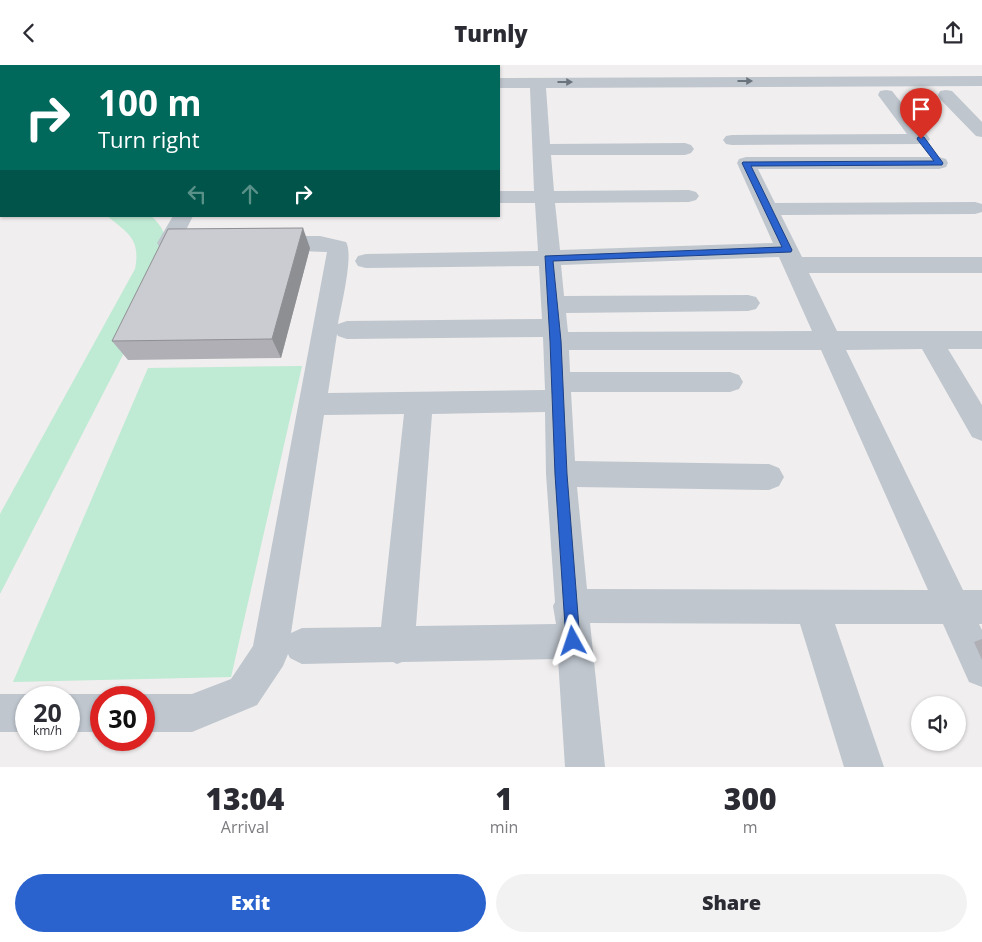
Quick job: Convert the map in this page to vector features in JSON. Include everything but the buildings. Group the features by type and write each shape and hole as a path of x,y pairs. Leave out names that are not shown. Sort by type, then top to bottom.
{"street":[{"path":"714,65 724,81"},
{"path":"802,65 825,95"},
{"path":"947,66 961,81"},
{"path":"500,95 539,89 724,81 982,81"},
{"path":"500,83 539,89 825,95 982,95"},
{"path":"539,89 541,150 558,392 561,474 584,767"},
{"path":"886,95 939,163 746,163 791,257 828,341 968,608 982,669"},
{"path":"946,95 982,132"},
{"path":"732,140 921,139"},
{"path":"541,150 685,149"},
{"path":"500,197 689,196"},
{"path":"768,209 975,208"},
{"path":"182,217 168,243 216,243"},
{"path":"155,713 192,713 244,692 270,653 338,260 338,247 320,243 244,243"},
{"path":"366,261 791,257 982,265"},
{"path":"348,330 554,324 748,303"},
{"path":"554,324 828,341 982,341"},
{"path":"929,340 982,429"},
{"path":"324,404 419,402 730,382"},
{"path":"397,645 419,402"},
{"path":"561,474 769,477"},
{"path":"570,606 968,608"},
{"path":"812,607 864,767"},
{"path":"302,646 573,641"},
{"path":"0,713 15,713"}],"green space":[{"path":"108,217 152,217 158,223 163,230 166,245 162,279 0,594 0,514 135,269 136,250 127,232"},
{"path":"302,366 231,677 13,682 148,368"}],"route":[{"path":"573,641 561,474 556,341 548,258 788,250 746,163 939,163 921,139"}]}
